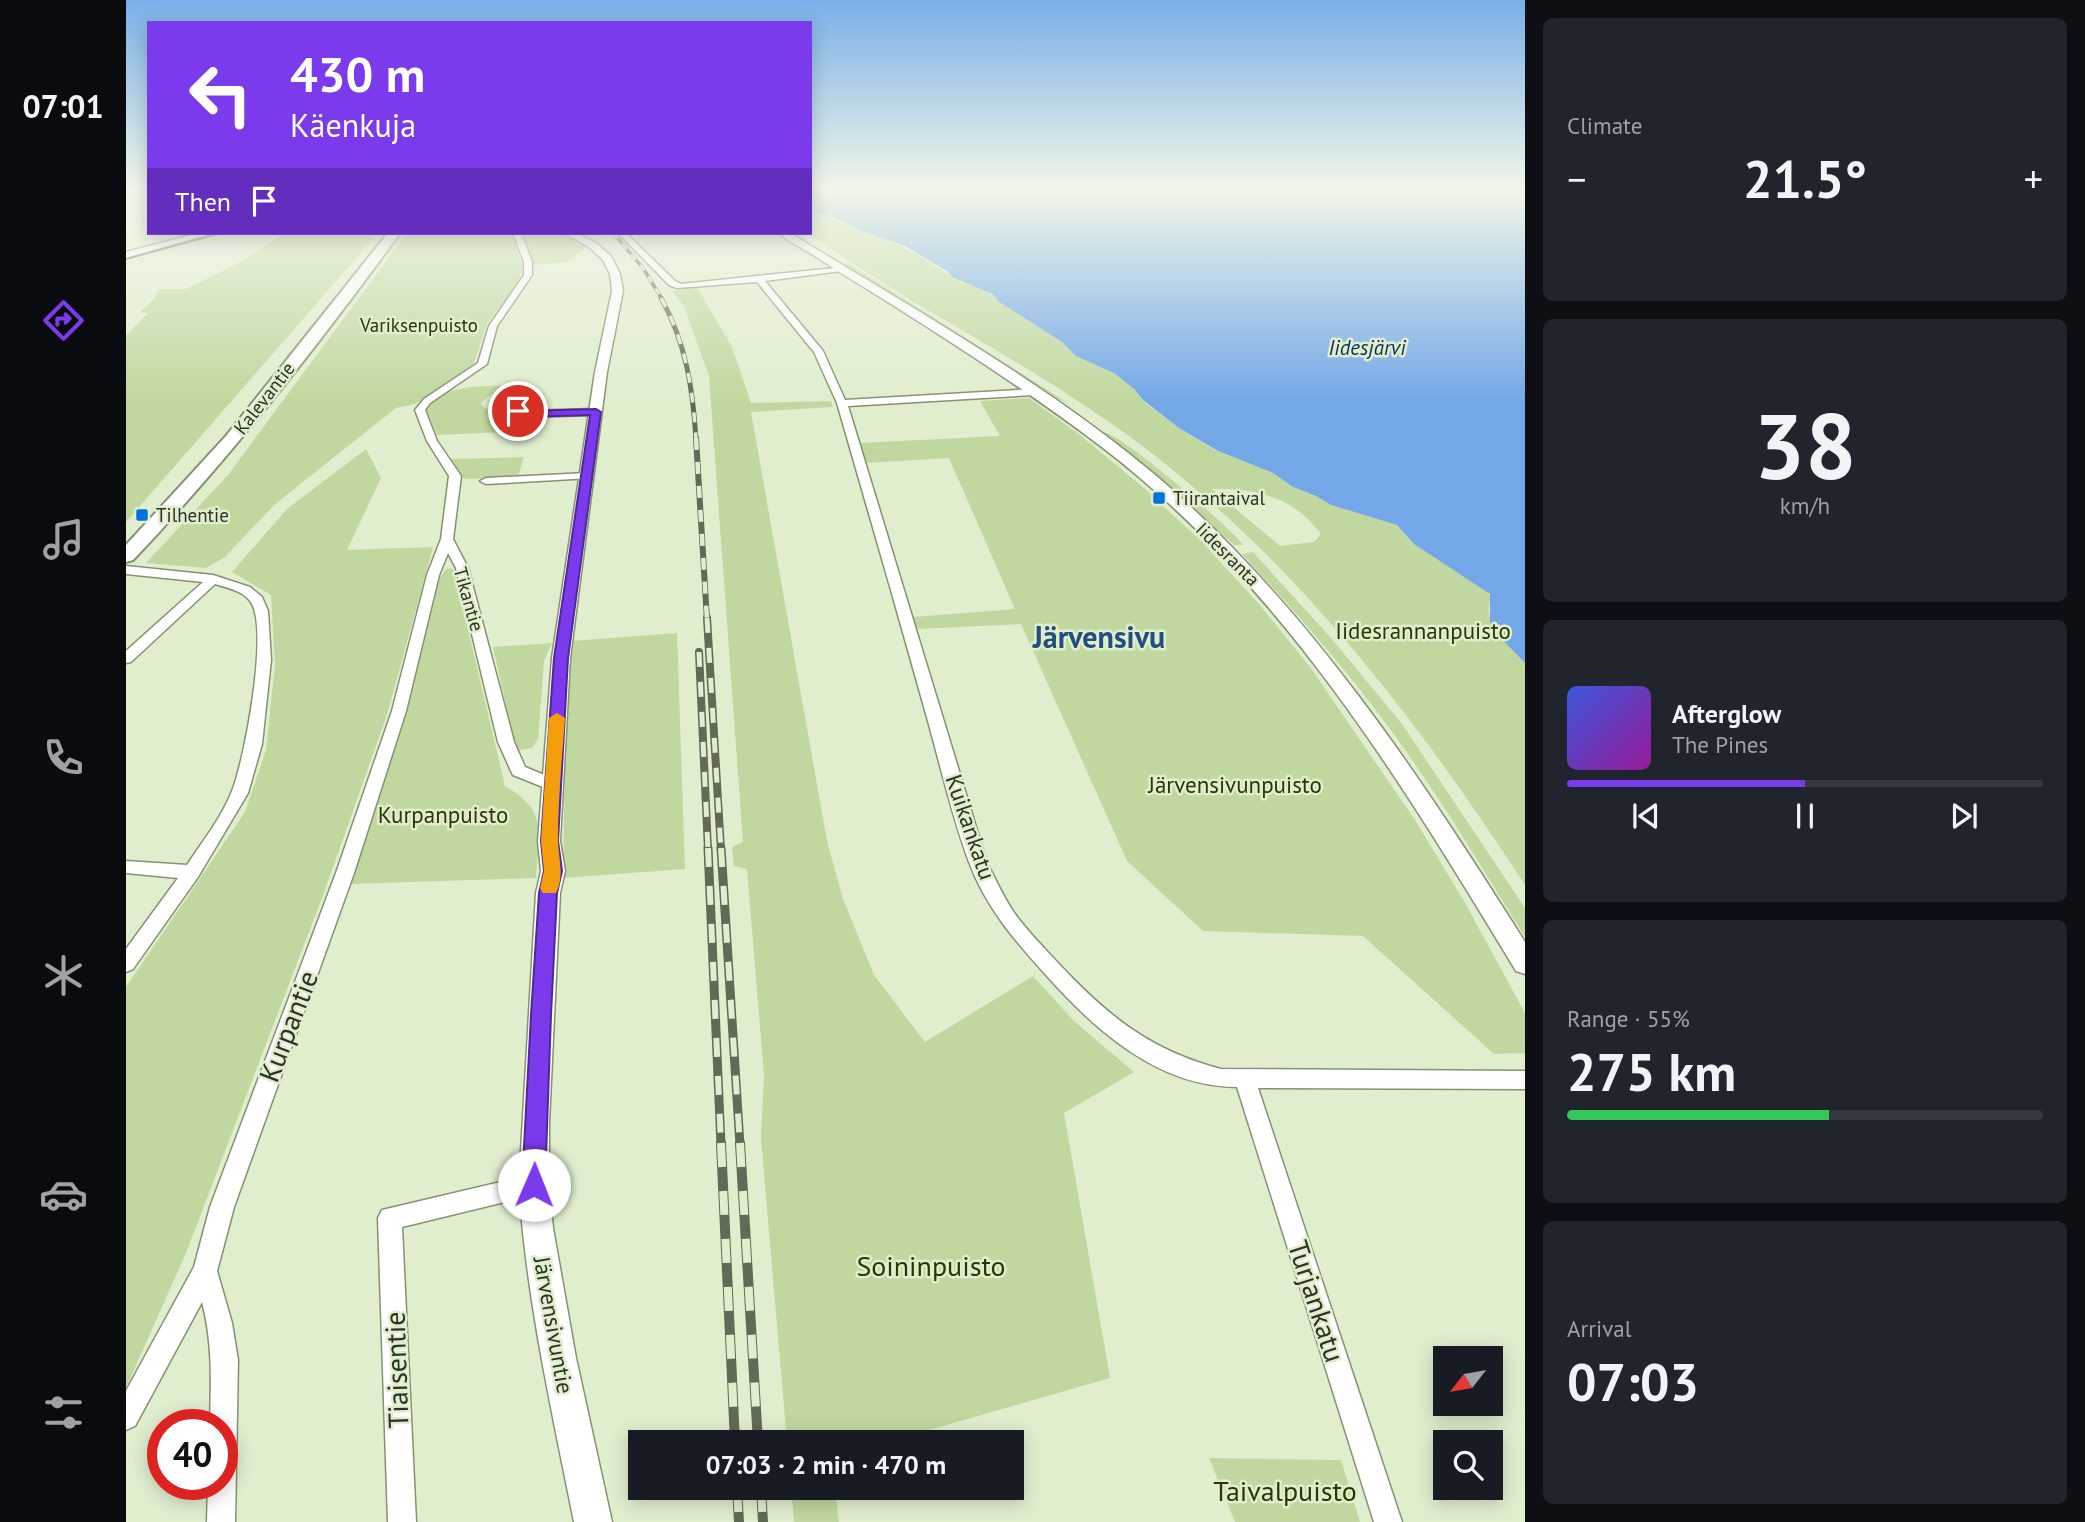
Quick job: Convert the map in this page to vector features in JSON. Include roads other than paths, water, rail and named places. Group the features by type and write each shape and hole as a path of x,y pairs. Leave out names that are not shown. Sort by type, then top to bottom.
{"main road":[{"name":"Kalevantie","path":"126,556 166,515 236,434 373,260"},
{"name":"Järvensivuntie","path":"593,1522 545,1280 534,1185 543,972 548,893 553,871 550,841 561,658 607,339 613,319 617,278 610,260"},
{"name":"Iidesranta","path":"827,260 1034,392 1091,432 1170,496 1228,551 1298,629 1401,766 1525,964"}],"street":[{"name":"Tikantie","path":"527,260 527,275 493,326 482,364 421,407 421,414 432,441 456,479 447,539 462,568 506,742 514,763 527,776 553,785"},
{"path":"650,260 675,285 687,286 841,269"},
{"name":"Kuikankatu","path":"760,280 818,351 842,403 978,863 1012,924 1067,987 1121,1037 1147,1054 1195,1073 1245,1081 1525,1080"},
{"path":"842,403 1034,392"},
{"path":"518,411 523,414 596,412"},
{"path":"486,481 587,476"},
{"name":"Kurpantie","path":"126,1417 205,1271 222,1207 358,836 398,712 433,575 447,539"},
{"path":"126,570 214,579 245,590 257,600 264,631 264,660 254,744 240,793 192,872 126,964"},
{"path":"126,659 214,579"},
{"path":"126,867 192,872"},
{"name":"Turjankatu","path":"1245,1081 1388,1522"},
{"name":"Tiaisentie","path":"402,1522 390,1218 534,1185"},
{"path":"205,1271 220,1323 225,1360 221,1522"}],"water":[{"name":"Iidesjärvi","path":"929,260 1525,260 1525,663 1490,627 1490,594 1414,544 1397,525 1331,505 1293,487 1273,473 1218,451 1179,428 1114,373 1076,356 1062,342 999,302 992,294 952,277"}],"railway":[{"path":"636,260 662,299"},
{"path":"661,298 677,332 687,367 696,440"},
{"path":"696,438 707,620"},
{"path":"707,618 721,850"},
{"path":"699,652 708,850"},
{"path":"708,848 721,1145"},
{"path":"721,848 740,1145"},
{"path":"721,1143 734,1430"},
{"path":"740,1143 757,1430"},
{"path":"738,1500 739,1522"},
{"path":"762,1500 763,1522"}],"place":[{"name":"Tiirantaival","path":"1159,498"},
{"name":"Tilhentie","path":"142,515"}],"district":[{"name":"Järvensivu","path":"1099,636"}],"park label":[{"name":"Variksenpuisto","path":"419,325"},
{"name":"Iidesrannanpuisto","path":"1423,630"},
{"name":"Järvensivunpuisto","path":"1235,784"},
{"name":"Kurpanpuisto","path":"443,814"},
{"name":"Soininpuisto","path":"931,1265"},
{"name":"Taivalpuisto","path":"1285,1490"}]}
